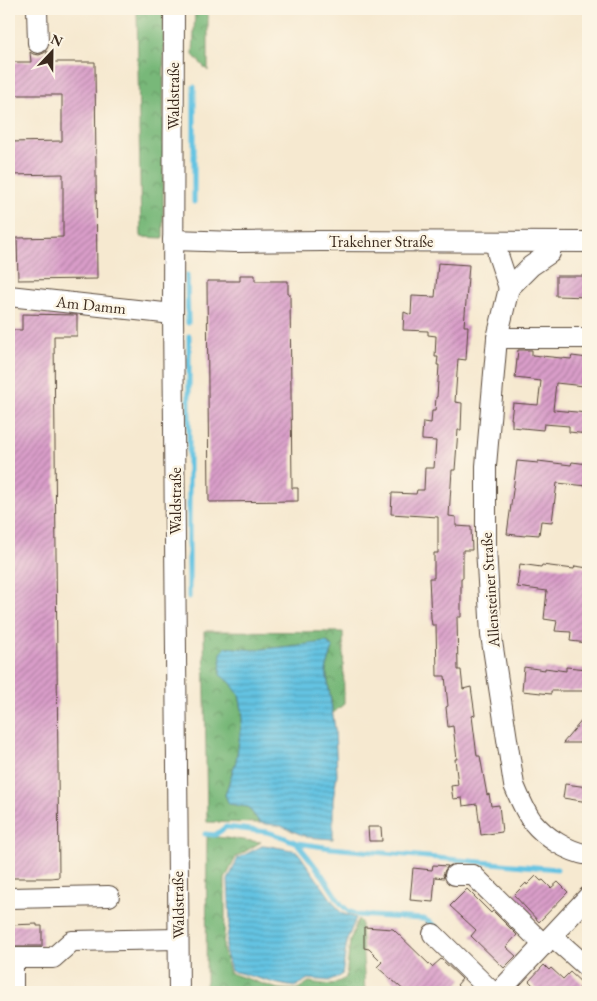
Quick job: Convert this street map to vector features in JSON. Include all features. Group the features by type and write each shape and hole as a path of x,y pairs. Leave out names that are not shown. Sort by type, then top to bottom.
{"street":[{"path":"37,9 38,43"},
{"name":"Waldstraße","path":"174,9 173,314 179,992"},
{"name":"Trakehner Straße","path":"173,240 236,242 588,242"},
{"path":"496,242 509,288 531,266 550,253 552,242"},
{"name":"Allensteiner Straße","path":"509,288 497,338 486,466 486,547 491,635 514,785 522,805 532,820 548,837 566,848 588,856"},
{"name":"Am Damm","path":"9,296 173,314"},
{"path":"497,338 588,338"},
{"path":"456,875 473,875 548,940 588,968"},
{"path":"9,898 109,896"},
{"path":"499,992 588,897"},
{"path":"433,934 492,992"},
{"path":"13,992 13,958 53,958 72,941 178,939"}],"green space":[{"path":"137,9 164,9 163,238 141,237"},
{"path":"195,9 208,9 208,71 193,55"},
{"path":"204,631 343,632 344,704 333,713 326,670 333,648 328,642 254,650 226,647 231,682 239,695 243,714 236,761 225,795 229,804 248,807 260,823 207,822"},
{"path":"207,836 261,842 236,857 225,879 223,950 230,973 278,989 297,990 309,982 331,985 346,978 350,941 358,919 361,922 365,992 206,992"}],"water":[{"path":"327,642 333,648 326,670 335,729 337,774 333,800 333,839 307,837 281,826 260,823 248,807 229,804 225,795 236,761 243,714 239,695 230,682 220,675 221,653 226,647 254,650"},
{"path":"264,845 297,851 341,913 356,918 347,940 342,975 330,981 308,979 295,987 231,971 225,950 230,920 228,880 238,858"}],"building":[{"path":"47,51 47,62 95,62 97,279 18,280 17,238 63,237 63,174 9,175 9,142 62,141 62,95 9,95 9,62 31,62 30,52 39,55"},
{"path":"438,263 469,265 464,326 468,326 466,360 458,359 455,402 462,403 461,430 458,430 455,470 452,470 449,516 456,517 456,526 471,527 472,550 463,550 461,617 457,617 458,670 461,670 463,689 471,687 475,715 472,716 477,756 480,756 487,795 489,794 491,806 499,805 502,832 481,835 477,804 463,806 462,798 453,799 451,786 458,785 455,759 457,759 453,726 448,727 445,676 437,676 436,625 432,625 429,578 434,578 434,553 438,553 438,517 391,514 392,493 416,494 417,490 424,490 425,468 434,468 436,441 422,440 422,436 423,422 431,423 432,411 435,411 437,397 439,365 437,365 438,357 435,357 436,336 428,335 428,331 403,330 404,312 411,315 412,296 435,297"},
{"path":"240,275 255,275 255,281 288,281 288,294 290,294 292,488 298,488 298,501 209,502 207,281 240,281"},
{"path":"556,276 587,276 588,297 556,296"},
{"path":"22,314 77,315 77,336 54,336 59,877 51,878 9,878 9,330 22,330"},
{"path":"518,350 532,350 532,355 571,359 572,356 588,358 588,381 585,381 584,386 556,383 553,410 588,413 588,434 569,432 569,426 544,424 543,430 512,427 513,403 538,405 541,381 515,378"},
{"path":"517,461 538,463 538,461 571,465 572,462 588,464 588,486 557,483 552,522 541,521 539,535 507,534"},
{"path":"520,564 574,569 575,566 588,568 588,643 570,641 571,632 555,631 557,621 544,619 547,591 517,587"},
{"path":"524,667 566,671 566,667 588,669 588,691 551,691 551,694 522,691"},
{"path":"588,713 588,743 563,743"},
{"path":"565,784 588,787 588,802 563,798"},
{"path":"368,827 381,827 382,841 369,841"},
{"path":"433,865 448,866 443,875 444,878 435,877 433,902 410,900 413,868 432,870"},
{"path":"536,876 551,888 558,882 568,892 539,922 514,895"},
{"path":"467,889 517,935 506,947 516,956 504,968 471,936 476,930 450,906"},
{"path":"37,924 37,926 42,926 42,946 9,947 9,925"},
{"path":"364,927 393,929 432,967 441,959 462,979 457,985 464,992 406,992 377,967 382,962 369,949 364,948"},
{"path":"544,965 549,970 551,968 563,979 570,972 583,984 576,992 540,992 529,981"}],"waterway":[{"path":"194,87 194,202"},
{"path":"187,275 188,323"},
{"path":"189,336 189,597"},
{"path":"205,834 215,835 226,827 267,832 283,837 297,843 348,911 358,915 424,919 437,928"},
{"path":"298,843 331,848 557,869"}]}
